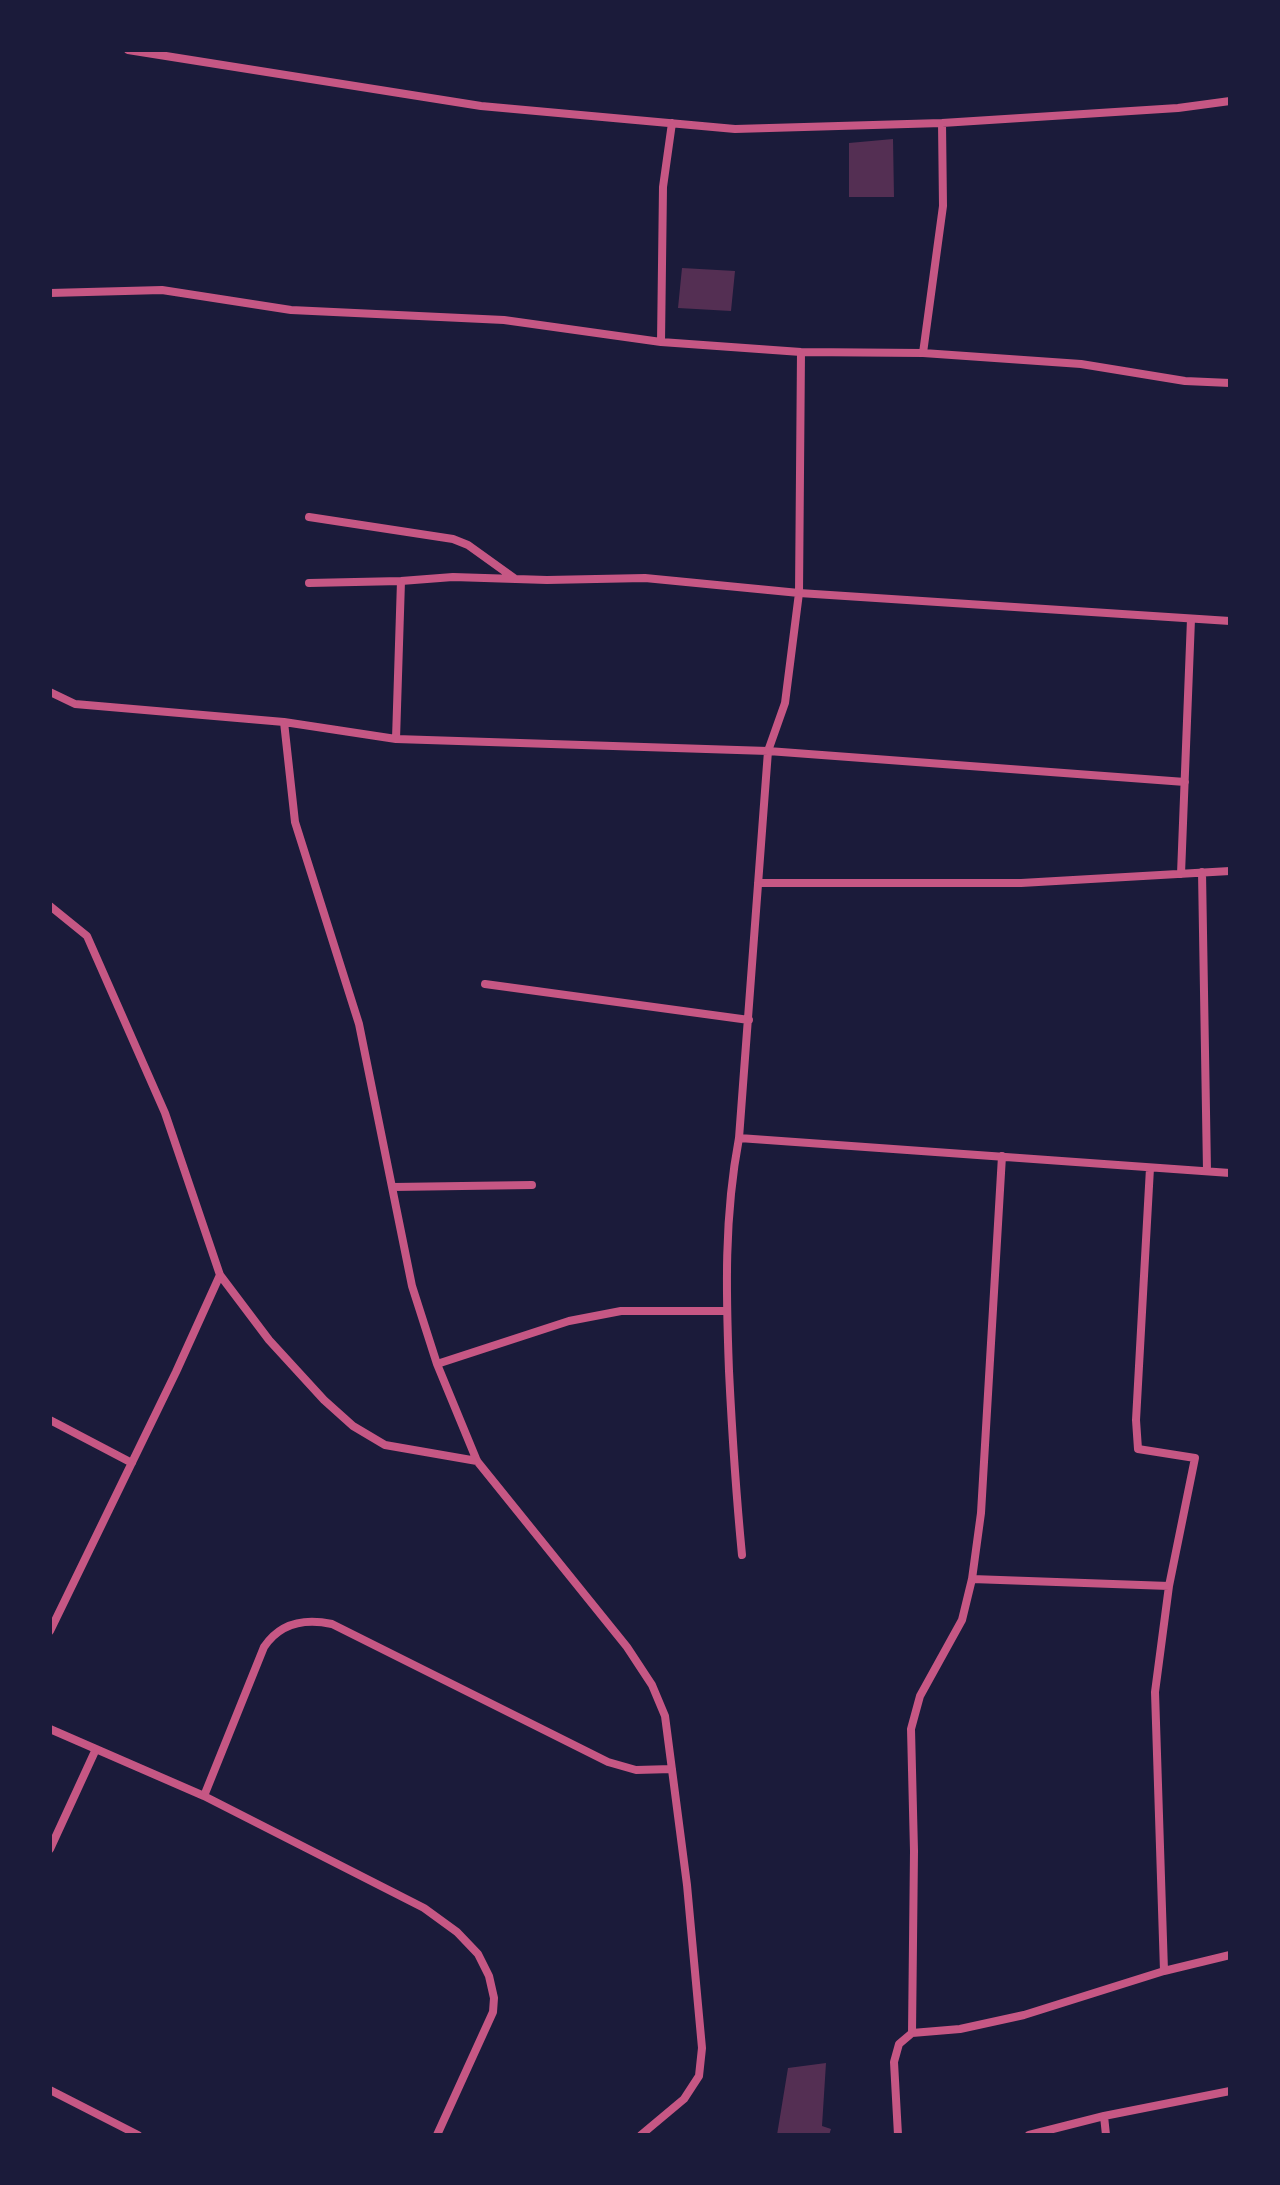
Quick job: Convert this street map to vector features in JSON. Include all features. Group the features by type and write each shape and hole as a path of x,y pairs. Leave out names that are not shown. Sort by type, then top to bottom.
{"street":[{"path":"128,50 481,106 735,129 942,123 1178,108 1230,101"},
{"path":"661,342 663,187 672,123"},
{"path":"923,353 943,206 942,123"},
{"path":"50,293 162,290 291,310 504,320 661,342 801,352 923,353 1081,364 1185,381 1230,383"},
{"path":"742,1555 731,1436 726,1311 728,1201 739,1138 768,751 785,703 799,593 801,352"},
{"path":"309,517 453,539 468,545 514,578"},
{"path":"309,583 453,577 645,578 799,593 1230,621"},
{"path":"396,739 401,581"},
{"path":"1181,874 1191,619"},
{"path":"50,692 75,704 284,722 396,739 768,751 1185,782"},
{"path":"284,722 295,822 359,1024 412,1286 437,1364 477,1461 627,1647 652,1685 665,1716 687,1885 702,2048 699,2076 684,2099 641,2135"},
{"path":"758,883 1021,883 1230,871"},
{"path":"1202,872 1207,1171"},
{"path":"51,910 87,936 165,1113 220,1275 269,1340 324,1400 353,1426 385,1445 477,1461"},
{"path":"485,984 749,1020"},
{"path":"739,1138 1230,1173"},
{"path":"912,2033 914,1851 911,1729 920,1696 962,1620 972,1579 981,1513 1002,1156"},
{"path":"1150,1168 1136,1420 1138,1449 1195,1458 1169,1586 1155,1692 1164,1971"},
{"path":"393,1187 532,1185"},
{"path":"50,1631 220,1275"},
{"path":"437,1364 555,1325 608,1313 726,1311"},
{"path":"50,1420 132,1463"},
{"path":"972,1579 1169,1586"},
{"path":"204,1796 264,1647 278,1631 302,1621 332,1624 608,1762 636,1770 672,1769"},
{"path":"50,1729 204,1796 424,1908 457,1932 478,1954 489,1976 494,1998 493,2012 437,2135"},
{"path":"50,1849 96,1749"},
{"path":"898,2135 894,2062 899,2044 912,2033 960,2029 1024,2015 1164,1971 1230,1955"},
{"path":"50,2090 116,2131 138,2135"},
{"path":"1029,2135 1104,2116 1230,2091"},
{"path":"1104,2116 1106,2135"}],"building":[{"path":"893,139 894,197 849,197 849,143"},
{"path":"682,268 735,271 731,311 678,308"},
{"path":"826,2063 822,2126 831,2129 829,2135 777,2135 788,2068"}]}
